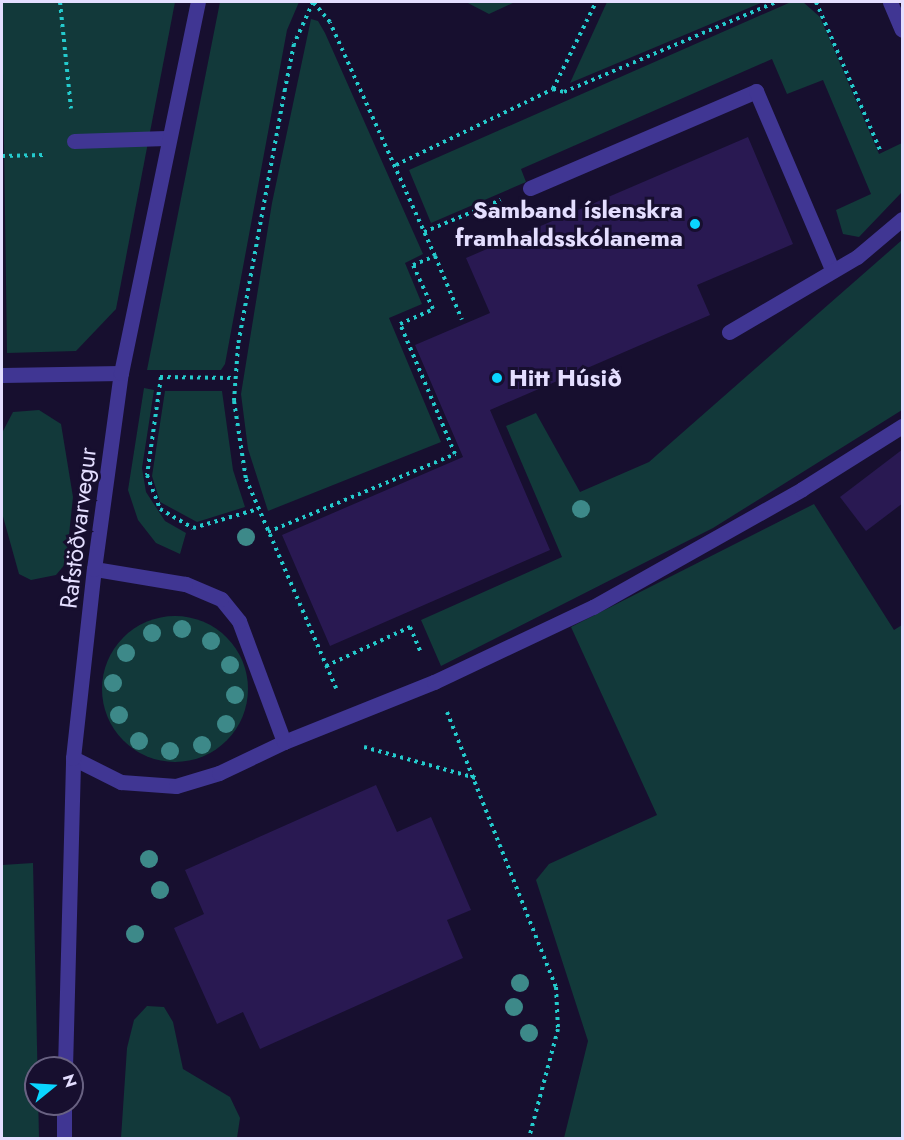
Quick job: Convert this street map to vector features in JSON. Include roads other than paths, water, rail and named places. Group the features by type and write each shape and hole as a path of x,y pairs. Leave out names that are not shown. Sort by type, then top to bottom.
{"street":[{"name":"Rafstöðvarvegur","path":"65,1056 73,758 94,569 121,373 166,138 198,2"},
{"path":"890,2 903,30"},
{"path":"530,188 756,91 832,269"},
{"path":"74,141 166,138"},
{"path":"729,332 864,252 903,219"},
{"path":"2,375 121,373"},
{"path":"73,758 121,783 176,786 219,773 284,742 434,682 593,607 802,489 903,426"},
{"path":"94,569 185,584 221,599 239,621 284,742"},
{"path":"64,1116 64,1138"}],"place":[{"name":"Samband íslenskra framhaldsskólanema","path":"695,224"},
{"name":"Hitt Húsið","path":"497,378"}]}
